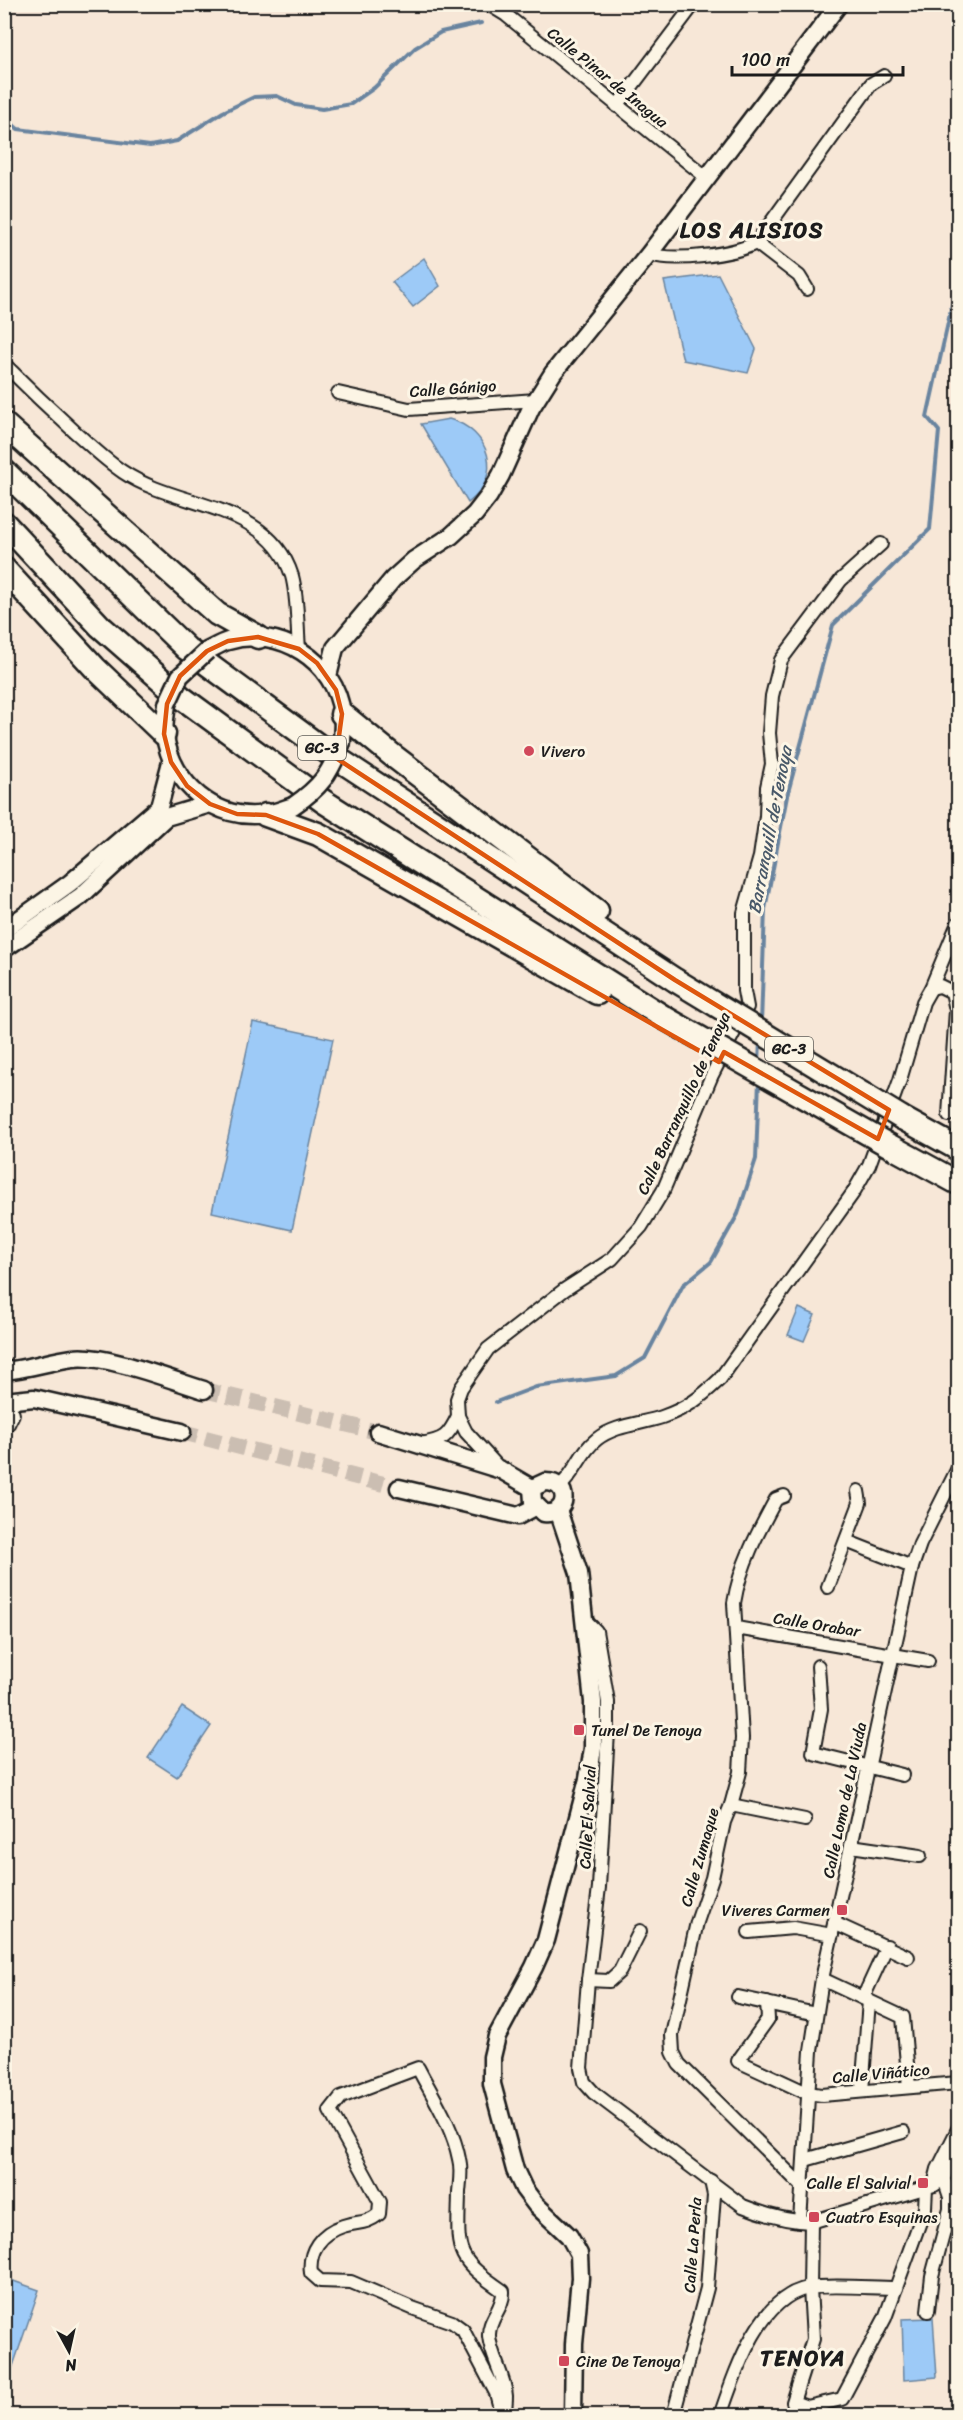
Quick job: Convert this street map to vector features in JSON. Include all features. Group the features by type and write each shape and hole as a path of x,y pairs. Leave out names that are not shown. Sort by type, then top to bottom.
{"highway":[{"path":"4,424 218,614 258,637"},
{"name":"GC-3","path":"4,471 188,650 322,749 820,1067 902,1118 958,1149"},
{"name":"GC-3","path":"4,523 100,626 181,697 323,801 663,1024 958,1183"},
{"path":"4,569 95,668 164,734"},
{"path":"342,714 678,975"},
{"path":"266,814 327,840 663,1024"}],"main road":[{"path":"328,676 335,648 393,579 414,560 451,536 475,514 489,496 501,476 536,400 553,373 649,254 839,4"},
{"path":"258,637 282,642 304,652 328,676 336,690 342,714 342,742 333,768 327,776 316,790 293,806 266,814 237,814 210,804 187,786 171,762 164,734 167,704 180,676 207,651 228,641 258,637"},
{"path":"304,652 335,648"},
{"path":"4,930 70,883 159,807 171,762"},
{"path":"4,949 81,896 166,817 210,804"},
{"path":"4,1371 27,1369 74,1358 99,1358 204,1390"},
{"path":"6,1401 34,1398 182,1432"},
{"path":"378,1432 501,1470 532,1488"},
{"path":"545,1482 555,1483 560,1486 564,1496 562,1506 558,1510 544,1513 535,1507 532,1488 545,1482"},
{"path":"399,1488 518,1516 535,1507"},
{"path":"558,1510 579,1573 593,1702 593,1748 588,1779 546,1940 497,2036 492,2057 492,2084 515,2170 524,2189 536,2205 569,2236 579,2254 580,2278 574,2344 573,2415"}],"street":[{"name":"Calle Pinar de Inagua","path":"488,4 506,15 706,177"},
{"path":"618,106 694,4"},
{"path":"649,254 664,258 740,251 756,243 871,84 884,76"},
{"path":"756,243 799,276 807,289"},
{"path":"4,364 83,439 124,473 156,489 247,522 271,538 285,558 292,578 296,620 304,652"},
{"name":"Calle Gánigo","path":"338,393 409,410 536,400"},
{"name":"Calle Barranquillo de Tenoya","path":"419,1445 436,1442 449,1434 458,1416 457,1399 461,1388 488,1349 564,1290 612,1259 642,1227 663,1191 712,1076 747,1007 744,992 744,914 760,856 766,816 767,787 772,764 769,734 781,660 841,580 881,544"},
{"path":"282,642 296,620"},
{"path":"560,1486 569,1478 576,1463 597,1439 630,1424 662,1417 696,1402 720,1379 853,1193 869,1166 900,1080 923,1002 958,923"},
{"path":"931,988 940,986 952,992 956,1010 949,1115"},
{"path":"4,1425 8,1424 13,1414 6,1401"},
{"path":"458,1416 466,1432 501,1470"},
{"name":"Calle Lomo de La Viuda","path":"896,2288 885,2318 842,2399 807,2407 793,2402 813,2339 803,2187 807,2093 822,1979 912,1567 924,1535 958,1468"},
{"path":"828,1587 860,1503 858,1491"},
{"name":"Calle Zumaque","path":"784,1496 776,1499 751,1547 736,1590 734,1603 742,1738 741,1772 732,1805 724,1822 712,1878 697,1922 672,2035 673,2052 679,2064 803,2187"},
{"path":"846,1541 912,1567"},
{"name":"Calle El Salvial","path":"582,1617 596,1631 608,1702 599,1887 581,2068 584,2082 594,2093 743,2206 761,2214 806,2222 938,2181"},
{"name":"Calle Orabar","path":"736,1628 893,1653 928,1661"},
{"path":"818,1666 821,1709 813,1753 902,1775"},
{"path":"732,1805 805,1820"},
{"path":"851,1846 920,1856"},
{"path":"749,1932 793,1928 833,1929 887,1946 908,1957"},
{"path":"588,1980 609,1981 620,1971 640,1931"},
{"path":"862,2091 866,1999 887,1946"},
{"path":"822,1979 903,2017 909,2087"},
{"path":"738,1997 816,2014"},
{"path":"767,2003 768,2019 738,2061 807,2093"},
{"path":"418,2068 453,2138 460,2162 460,2251 464,2260 476,2273 503,2291 503,2300 491,2323 489,2333 490,2346 506,2395 503,2415 496,2393 463,2330 452,2322 351,2282 320,2281 311,2273 310,2262 316,2245 325,2236 343,2226 369,2222 379,2214 380,2202 330,2111 340,2097 418,2068"},
{"name":"Calle Viñático","path":"807,2093 822,2095 958,2083"},
{"path":"928,2311 932,2276 950,2209 950,2197 938,2181 938,2169 958,2129"},
{"path":"805,2160 903,2132"},
{"path":"720,2415 746,2349 762,2320 789,2294 810,2288 896,2288 925,2208 938,2181 958,2149"},
{"name":"Calle La Perla","path":"673,2415 707,2288 714,2195 711,2181"},
{"path":"938,2181 958,2204"},
{"path":"568,2415 574,2398"}],"highlighted area":[{"path":"258,637 299,649 317,663 336,690 342,714 336,758 675,980 889,1110 878,1139 724,1052 719,1062 318,834 266,815 237,814 210,804 187,786 171,762 164,734 167,704 180,676 207,651 228,641"}],"water":[{"path":"424,258 440,286 413,307 392,282"},
{"path":"718,274 756,349 748,373 683,360 664,281"},
{"path":"449,419 474,433 483,443 487,455 489,467 486,480 479,492 468,503 421,424"},
{"path":"253,1022 333,1039 292,1230 212,1212"},
{"path":"799,1308 815,1315 804,1341 788,1335"},
{"path":"182,1707 211,1726 177,1777 148,1758"},
{"path":"5,2278 39,2290 12,2369 5,2366"},
{"path":"933,2318 937,2377 904,2380 902,2319"}],"waterway":[{"path":"4,117 18,129 150,146 177,141 223,112 254,97 277,96 296,105 322,109 351,104 374,88 415,48 441,32 481,23"},
{"name":"Barranquill de Tenoya","path":"761,1024 765,909 787,796 833,625 930,529 939,431 927,417 958,278"},
{"name":"Barranquill de Tenoya","path":"759,1063 760,1041"},
{"name":"Barranquill de Tenoya","path":"496,1402 536,1387 616,1376 645,1358 683,1285 711,1262 738,1214 756,1159 759,1080"}],"tunnel":[{"path":"204,1390 378,1432"},
{"path":"182,1432 399,1488"}],"place":[{"name":"Vivero","path":"529,751"},
{"name":"Tunel De Tenoya","path":"579,1730"},
{"name":"Viveres Carmen","path":"842,1910"},
{"name":"Calle El Salvial","path":"923,2183"},
{"name":"Cuatro Esquinas","path":"814,2217"},
{"name":"Cine De Tenoya","path":"564,2361"}],"district":[{"name":"LOS ALISIOS","path":"752,230"},
{"name":"TENOYA","path":"803,2358"}]}
